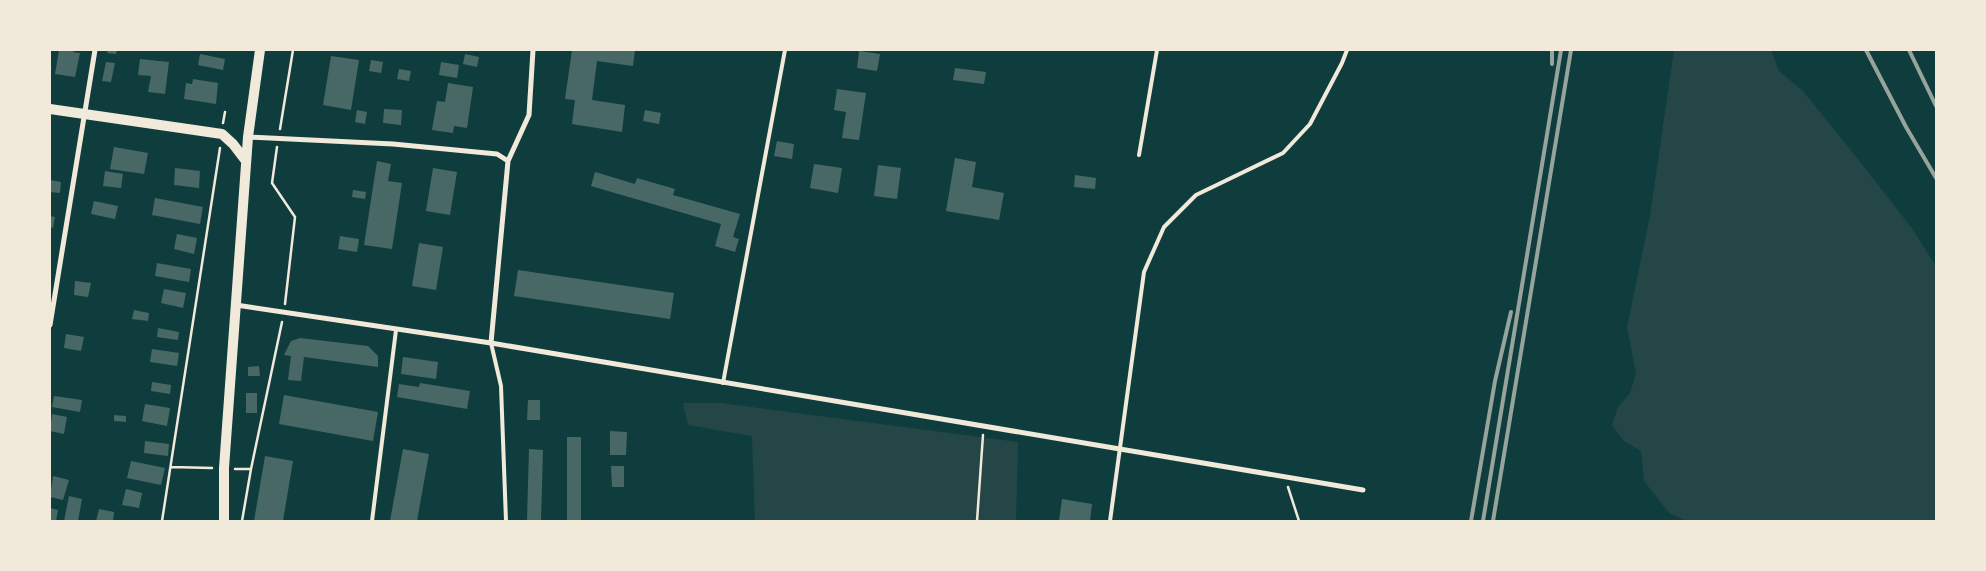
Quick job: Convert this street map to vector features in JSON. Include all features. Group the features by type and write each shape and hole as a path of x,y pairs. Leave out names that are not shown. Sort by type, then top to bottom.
{"main road":[{"path":"224,521 224,468 246,161 260,50"},
{"path":"50,109 222,134 234,144 246,161"}],"street":[{"path":"50,325 95,50"},
{"path":"490,343 508,162 528,115 533,50"},
{"path":"248,137 393,144 497,154 508,162"},
{"path":"236,305 490,343 1362,490"}],"lane":[{"path":"723,383 785,50"},
{"path":"1139,155 1157,50"},
{"path":"1110,521 1144,272 1164,227 1196,195 1283,153 1310,124 1342,64 1346,50"},
{"path":"372,521 396,330"},
{"path":"490,343 501,386 506,521"}],"path":[{"path":"242,521 284,313 295,217 272,183 293,50"},
{"path":"162,521 225,112"},
{"path":"976,521 984,427"},
{"path":"1285,477 1299,521"}],"shaded area":[{"path":"1674,50 1771,50 1779,71 1803,91 1857,158 1911,227 1936,266 1936,521 1686,521 1669,513 1644,481 1641,451 1624,441 1612,425 1618,407 1630,393 1636,374 1627,327 1650,216"},
{"path":"683,403 721,403 1018,442 1016,521 755,521 752,436 688,425"}],"building":[{"path":"59,50 74,50 73,52 80,53 75,77 55,74"},
{"path":"108,50 117,50 116,54 107,53"},
{"path":"572,50 635,50 633,66 597,61 592,100 625,105 622,132 572,124 575,100 565,99"},
{"path":"859,51 880,54 877,71 857,68"},
{"path":"200,54 225,59 223,70 198,65"},
{"path":"465,54 479,57 477,67 463,64"},
{"path":"331,56 359,60 351,110 323,105"},
{"path":"140,59 169,62 165,94 148,92 151,76 138,75"},
{"path":"371,60 383,62 381,73 369,71"},
{"path":"106,62 115,63 111,82 102,81"},
{"path":"441,62 459,65 457,78 439,75"},
{"path":"955,68 986,72 984,84 953,80"},
{"path":"399,69 411,71 409,81 397,79"},
{"path":"193,79 218,83 216,104 184,99 186,83 192,84"},
{"path":"448,83 473,87 467,128 454,126 453,133 432,130 437,101 445,102"},
{"path":"837,89 866,93 859,140 842,138 846,112 834,110"},
{"path":"384,109 402,110 401,125 383,123"},
{"path":"357,110 367,112 365,124 355,122"},
{"path":"645,110 661,113 659,124 643,121"},
{"path":"777,141 794,144 792,159 774,156"},
{"path":"114,147 148,153 144,174 110,169"},
{"path":"955,158 976,162 972,187 1004,193 999,220 946,211"},
{"path":"377,161 391,164 388,181 402,183 392,249 364,245"},
{"path":"814,164 842,168 838,193 810,188"},
{"path":"878,165 901,168 897,199 874,196"},
{"path":"175,168 200,171 199,188 174,185"},
{"path":"433,168 457,172 450,215 426,211"},
{"path":"105,171 123,174 121,188 103,186"},
{"path":"595,172 635,184 637,178 675,189 673,195 740,214 733,237 739,239 735,252 715,246 721,224 591,186"},
{"path":"1075,175 1096,178 1095,189 1074,187"},
{"path":"50,180 61,182 60,193 50,192"},
{"path":"353,190 366,192 365,199 352,197"},
{"path":"155,198 203,207 200,224 152,215"},
{"path":"94,201 118,206 115,219 91,214"},
{"path":"50,216 55,217 53,228 50,227"},
{"path":"177,234 197,238 194,254 174,249"},
{"path":"340,236 359,239 357,252 338,249"},
{"path":"419,243 443,247 436,290 412,286"},
{"path":"157,263 191,269 189,282 155,276"},
{"path":"518,270 674,293 670,319 514,296"},
{"path":"75,281 91,283 88,297 74,295"},
{"path":"164,289 186,293 183,308 161,303"},
{"path":"134,310 149,313 148,321 132,319"},
{"path":"158,328 179,332 178,340 157,337"},
{"path":"66,334 84,337 81,351 64,348"},
{"path":"300,338 368,346 378,356 378,367 304,357 301,381 288,380 291,356 284,355 291,341"},
{"path":"152,349 179,353 177,366 150,362"},
{"path":"403,357 438,362 436,379 401,374"},
{"path":"259,366 260,376 248,376 248,367"},
{"path":"152,382 171,385 170,394 151,391"},
{"path":"420,383 470,391 467,409 397,397 399,384 419,387"},
{"path":"246,393 257,393 257,413 246,413"},
{"path":"284,395 378,412 373,441 279,424"},
{"path":"54,396 82,400 80,412 52,407"},
{"path":"528,400 540,400 540,420 527,420"},
{"path":"145,404 170,408 167,426 142,421"},
{"path":"52,414 67,417 64,434 50,431"},
{"path":"114,415 126,416 126,422 114,421"},
{"path":"610,431 627,432 626,455 610,455"},
{"path":"567,437 581,437 581,521 567,521"},
{"path":"145,441 169,444 168,456 144,453"},
{"path":"403,449 429,454 417,521 390,521"},
{"path":"529,449 543,450 541,521 527,521"},
{"path":"265,456 293,461 283,521 254,521"},
{"path":"131,461 165,468 161,485 127,478"},
{"path":"611,466 624,466 624,487 612,487"},
{"path":"53,476 69,480 63,500 50,497"},
{"path":"126,489 142,493 139,508 122,505"},
{"path":"69,496 82,499 78,521 64,521"},
{"path":"1062,499 1092,504 1090,521 1059,521"},
{"path":"50,508 58,510 56,521 50,521"},
{"path":"99,509 114,512 113,521 96,521"}],"railway":[{"path":"1552,50 1552,64"},
{"path":"1483,521 1561,50"},
{"path":"1493,521 1571,50"},
{"path":"1866,50 1906,127 1936,178"},
{"path":"1909,50 1936,106"},
{"path":"1471,521 1495,381 1511,312"}]}
